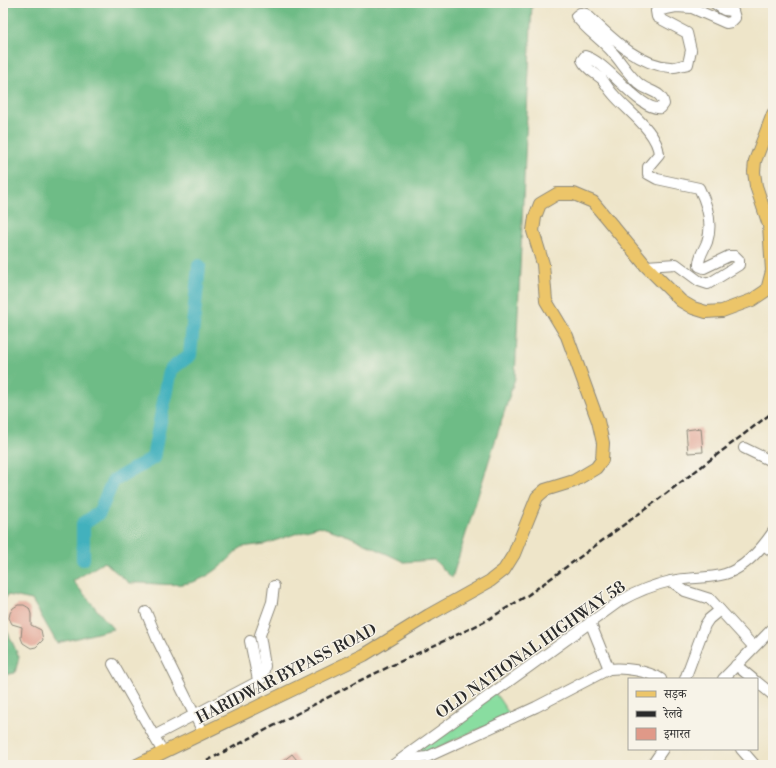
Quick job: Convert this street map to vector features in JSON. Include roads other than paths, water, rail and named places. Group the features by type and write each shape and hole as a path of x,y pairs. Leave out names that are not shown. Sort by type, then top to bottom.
{"main road":[{"name":"HARIDWAR BYPASS ROAD","path":"137,765 364,655 428,615 490,581 504,570 514,554 537,497 545,490 574,481 585,475 596,468 602,460 603,443 598,421 567,336 546,301 542,264 533,231 535,217 540,204 557,194 574,194 593,202 646,266 681,301 706,312 722,311 752,300 767,290 772,271 769,225 756,186 754,172 755,161 773,114"}],"street":[{"path":"646,266 676,264 699,281 708,284 739,265 739,260 735,256 729,256 704,268 700,266 699,261 707,240 709,218 706,203 699,188 657,179 648,174 648,167 659,154 658,146 653,137 602,80 584,64 582,60 586,56 593,58 649,106 656,109 661,108 664,104 663,100 659,94 642,86 636,81 613,52 576,16 580,13 586,14 618,43 645,61 670,67 688,64 691,50 687,33 657,17 656,11 676,7 692,8 726,23 731,22 735,18 733,11 724,10 714,3"},
{"path":"744,448 773,462"},
{"name":"OLD NATIONAL HIGHWAY 58","path":"394,765 406,761 590,622 640,590 671,581 726,574 745,562 764,545 773,532"},
{"path":"764,545 773,552"},
{"path":"671,581 685,591 706,597 753,646"},
{"path":"154,736 258,682 262,678 265,666 260,635 272,602 274,586"},
{"path":"685,678 709,619 720,610"},
{"path":"146,612 158,641 203,732"},
{"path":"590,622 609,669"},
{"path":"724,678 753,646 773,628"},
{"path":"250,641 258,682"},
{"path":"113,664 163,752"},
{"path":"736,665 753,678"},
{"path":"406,761 427,757 536,707 609,669 615,668 650,674 659,678"},
{"path":"758,683 773,695"},
{"path":"652,765 662,750"},
{"path":"742,750 754,764"}],"waterway":[{"path":"83,559 83,524 99,513 113,481 153,458 170,370 190,355 199,266"}],"railway":[{"path":"199,765 359,681 484,622 528,595 655,502 773,412"}]}
